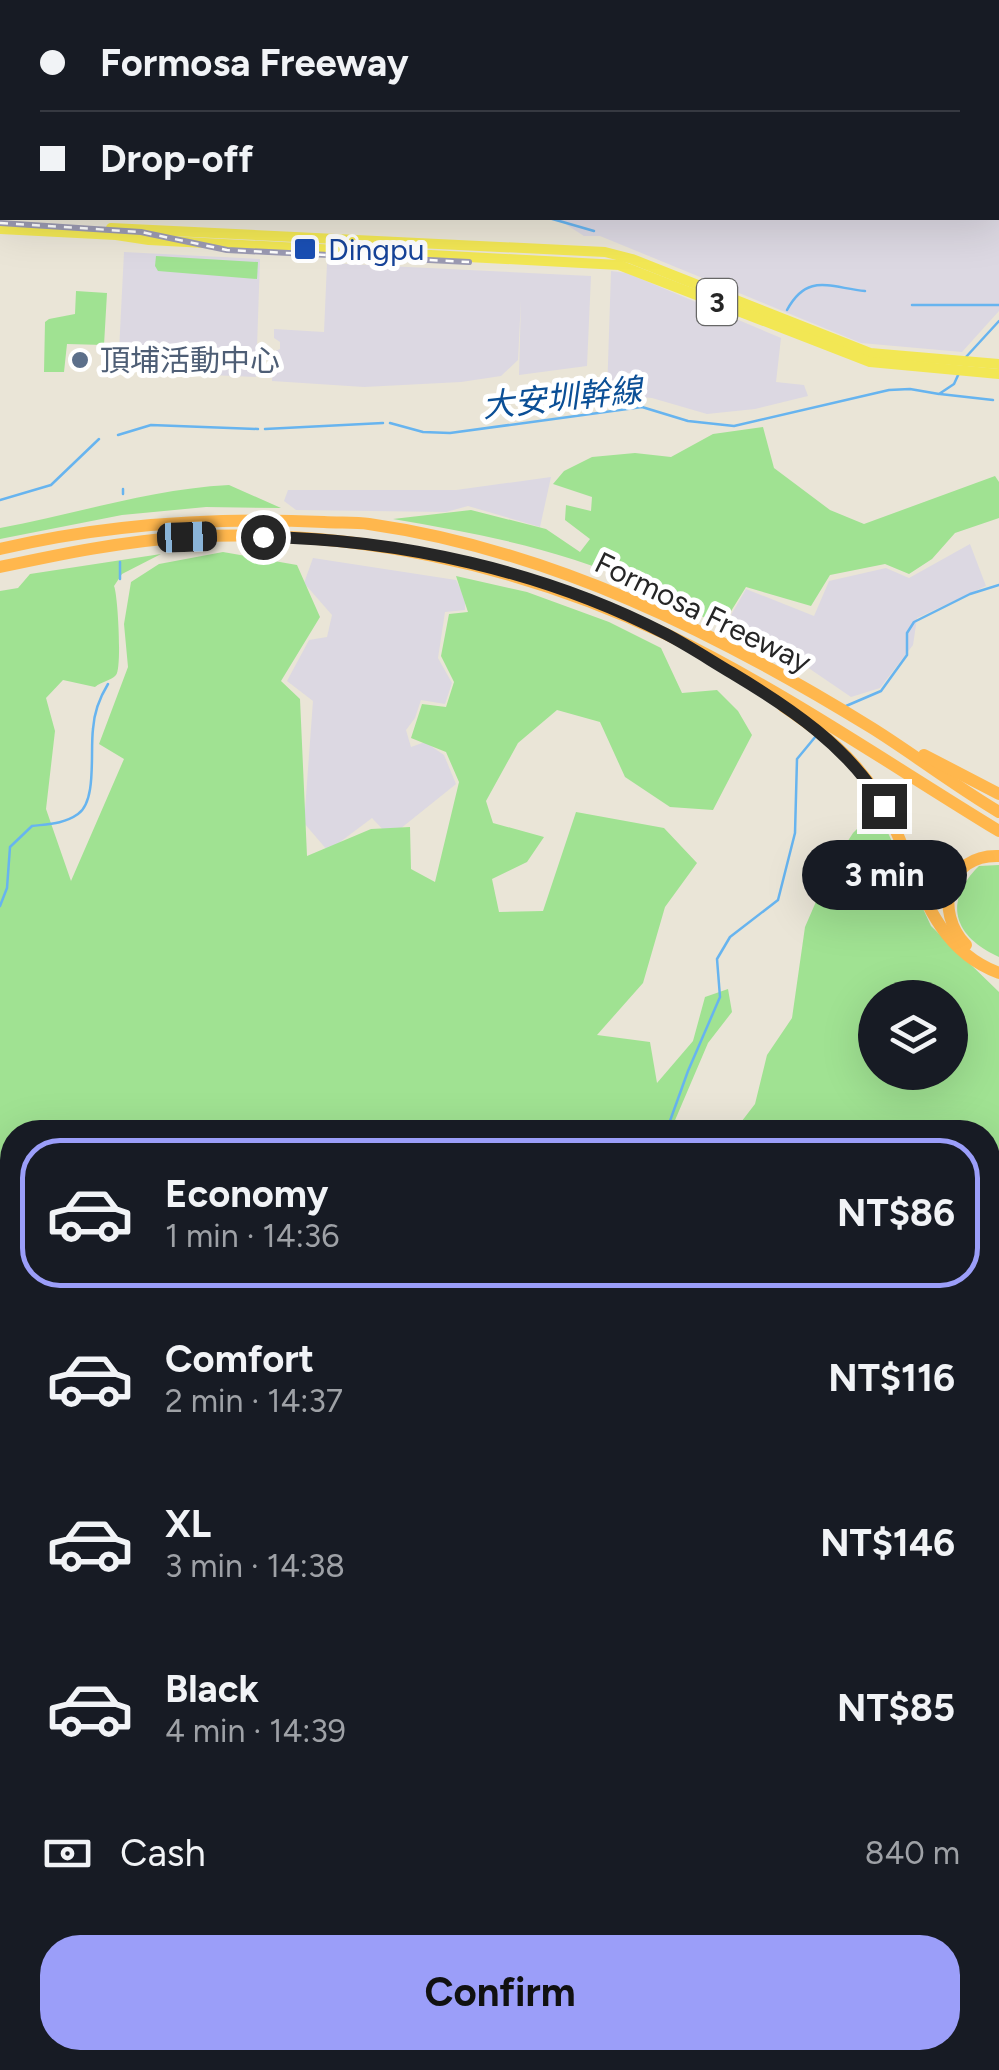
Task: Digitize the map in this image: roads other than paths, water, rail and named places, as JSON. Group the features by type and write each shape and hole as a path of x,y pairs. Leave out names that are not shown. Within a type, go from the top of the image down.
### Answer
{"highway":[{"name":"Formosa Freeway","path":"0,550 158,523 234,520 366,523 444,538 618,593 774,672 873,729 999,812"},
{"name":"Formosa Freeway","path":"0,568 122,544 187,537 293,538 434,555 561,592 666,634 823,728"},
{"path":"823,728 884,806 926,905 945,935 965,955 999,972"},
{"path":"823,728 999,830"},
{"path":"873,729 999,794"},
{"path":"999,856 979,858 966,865 950,886 946,899 952,927 962,942 999,965"}],"main road":[{"name":"3","path":"0,226 149,240 619,265 870,362 999,364"},
{"name":"3","path":"957,365 999,374"}],"waterway":[{"path":"556,220 594,231"},
{"path":"787,310 802,291 811,287 829,285 865,291"},
{"path":"912,305 999,305"},
{"name":"大安圳幹線","path":"966,357 999,321"},
{"name":"大安圳幹線","path":"390,423 423,432 450,433 642,407 688,421 734,426 889,390 939,394 954,384 959,373"},
{"path":"940,394 993,400"},
{"name":"大安圳幹線","path":"265,429 383,423"},
{"name":"大安圳幹線","path":"118,435 151,425 258,429"},
{"name":"大安圳幹線","path":"0,500 51,485 99,439"},
{"path":"123,489 123,494"},
{"path":"120,562 120,579"},
{"path":"846,706 881,691 907,655 907,633 914,622 970,594 999,585"},
{"path":"0,906 7,888 10,847 32,826 67,820 84,808 90,787 95,717 108,684"},
{"path":"670,1120 720,997 717,959 730,937 778,900 795,833 797,759 816,736"}],"railway":[{"path":"0,223 141,232 227,250 469,262"}],"place":[{"name":"Dingpu","path":"305,249"},
{"name":"頂埔活動中心","path":"80,360"}]}
